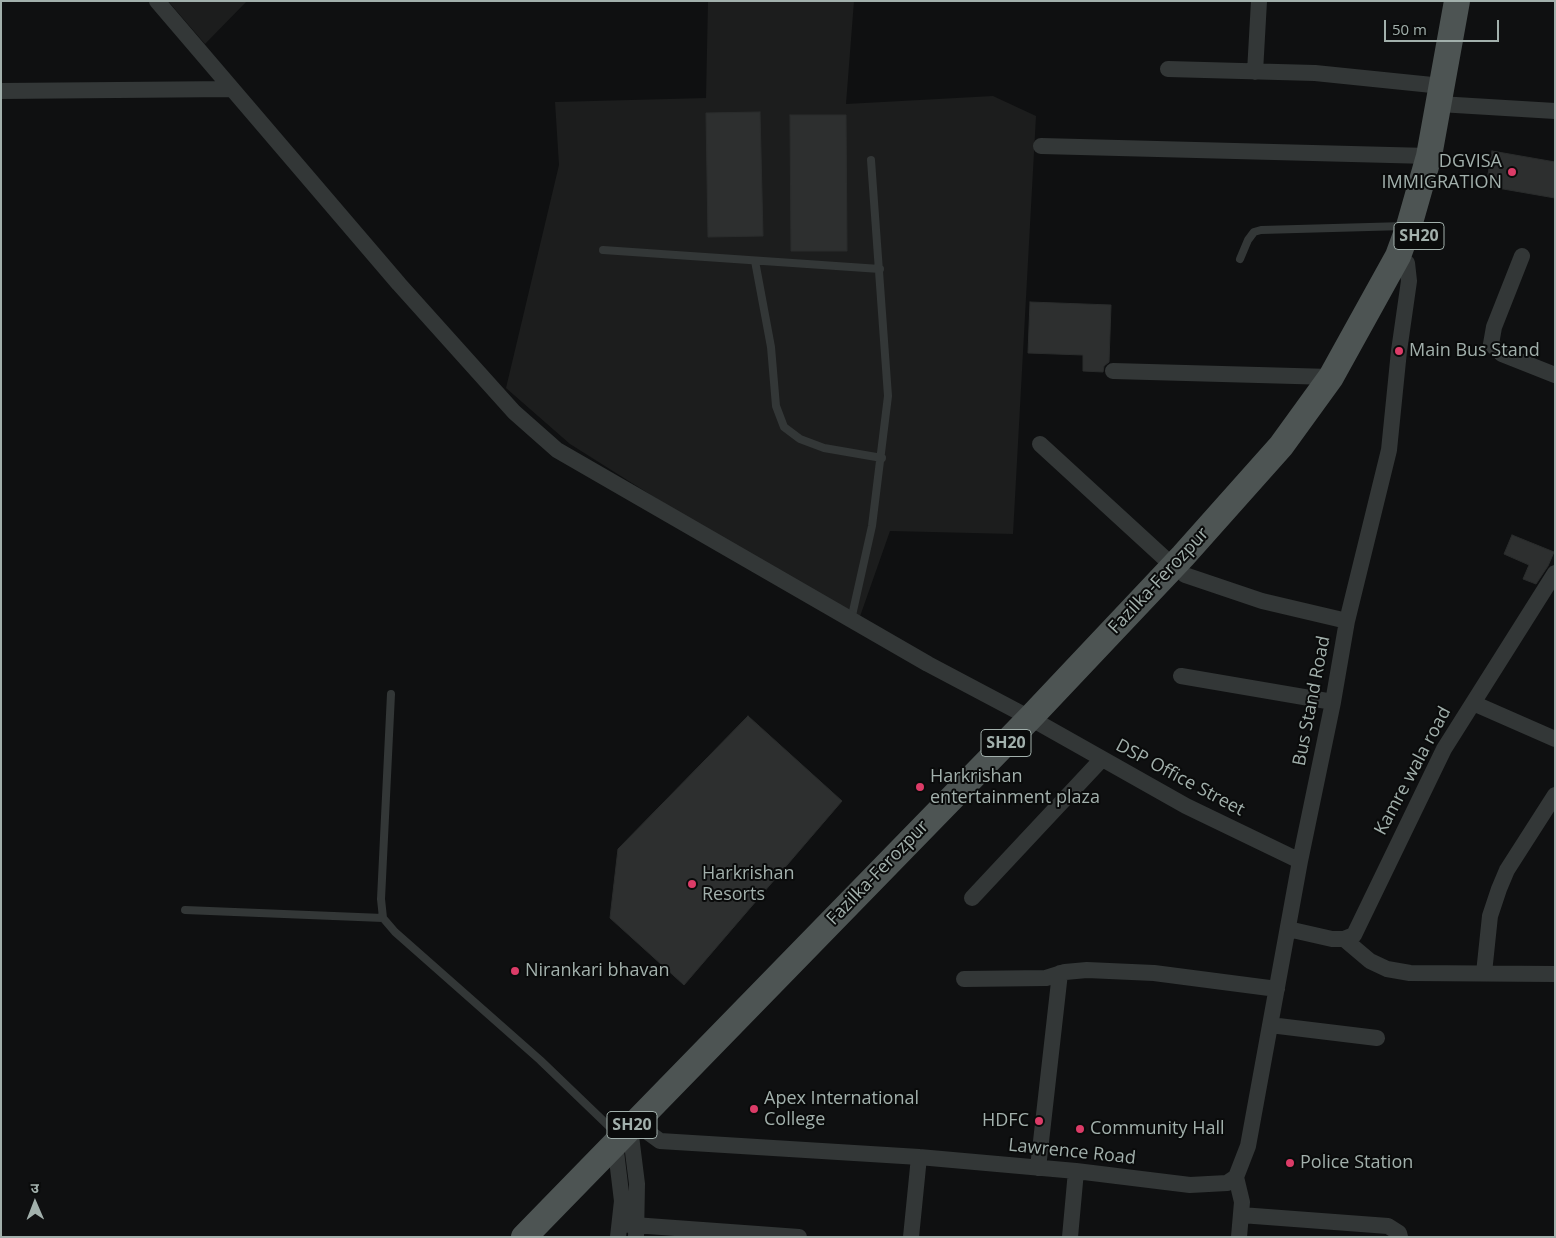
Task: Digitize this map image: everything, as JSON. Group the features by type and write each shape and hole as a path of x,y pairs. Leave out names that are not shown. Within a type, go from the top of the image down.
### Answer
{"main road":[{"name":"SH20","path":"1330,387 1382,318 1421,232 1433,194 1457,1"},
{"name":"SH20","path":"1330,387 1398,256 1409,226 1430,156 1470,1"},
{"name":"Fazilka-Ferozpur","path":"524,1237 629,1139 834,940 1179,571 1293,456 1330,387"},
{"name":"Fazilka-Ferozpur","path":"547,1237 629,1139"}],"street":[{"name":"DSP Office Street","path":"157,1 399,284 514,412 557,450 928,664 1037,722 1186,806 1300,861"},
{"path":"1255,72 1259,1"},
{"path":"1168,69 1359,76 1445,98 1555,111"},
{"path":"1,91 232,89"},
{"path":"1041,146 1430,156"},
{"path":"1522,256 1494,327 1491,337 1492,344 1502,354 1555,375"},
{"name":"Bus Stand Road","path":"1236,1177 1248,1146 1300,861 1333,702 1347,621 1390,450 1398,351 1408,281 1407,263"},
{"path":"1113,371 1330,387"},
{"path":"1040,444 1179,571 1262,601 1347,621"},
{"name":"Kamre wala road","path":"1344,939 1354,936 1422,791 1444,749 1555,573"},
{"path":"1181,676 1333,702"},
{"path":"1473,703 1555,739"},
{"path":"972,898 1102,759"},
{"path":"1484,973 1490,916 1499,889 1507,870 1555,795"},
{"path":"1288,930 1332,939 1344,939 1370,961 1387,969 1410,973 1555,974"},
{"path":"964,979 1046,978 1060,973 1087,970 1154,973 1277,989"},
{"path":"1038,1168 1060,973"},
{"path":"1270,1025 1377,1038"},
{"path":"629,1139 637,1184 636,1230"},
{"path":"629,1139 619,1230 677,1229 799,1237"},
{"name":"Lawrence Road","path":"629,1139 919,1157 1076,1171 1190,1186 1227,1183 1236,1177"},
{"path":"911,1237 919,1157"},
{"path":"1070,1237 1076,1171"},
{"path":"1236,1177 1242,1202 1238,1237"},
{"path":"1241,1215 1388,1226 1399,1233 1400,1237"}],"lane":[{"path":"850,620 872,526 882,458 888,396 871,160"},
{"path":"1240,258 1254,232 1261,230 1409,226"},
{"path":"603,250 880,269"},
{"path":"756,261 771,347 776,406 784,428 800,439 824,448 882,458"},
{"path":"391,694 381,898 383,918 395,932 629,1139"},
{"path":"185,910 383,918"}],"shaded area":[{"path":"168,1 247,1 205,44"},
{"path":"708,1 854,1 846,104 993,96 1036,116 1013,534 890,531 857,625 570,444 506,388 559,165 555,102 706,98"}],"building":[{"path":"760,112 763,236 708,237 706,113"},
{"path":"790,115 846,115 847,251 791,251"},
{"path":"1492,151 1555,162 1555,198 1486,186"},
{"path":"1030,302 1111,305 1109,362 1104,366 1103,372 1083,371 1083,355 1028,353"},
{"path":"1512,535 1554,552 1548,566 1536,584 1523,579 1529,565 1504,554"},
{"name":"Harkrishan Resorts","path":"748,716 842,801 684,985 610,918 618,849"}],"place":[{"name":"DGVISA IMMIGRATION","path":"1512,172"},
{"name":"Main Bus Stand","path":"1399,351"},
{"name":"Harkrishan entertainment plaza","path":"920,787"},
{"name":"Harkrishan Resorts","path":"692,884"},
{"name":"Nirankari bhavan","path":"515,971"},
{"name":"Apex International College","path":"754,1109"},
{"name":"HDFC","path":"1039,1121"},
{"name":"Community Hall","path":"1080,1129"},
{"name":"Police Station","path":"1290,1163"}]}
